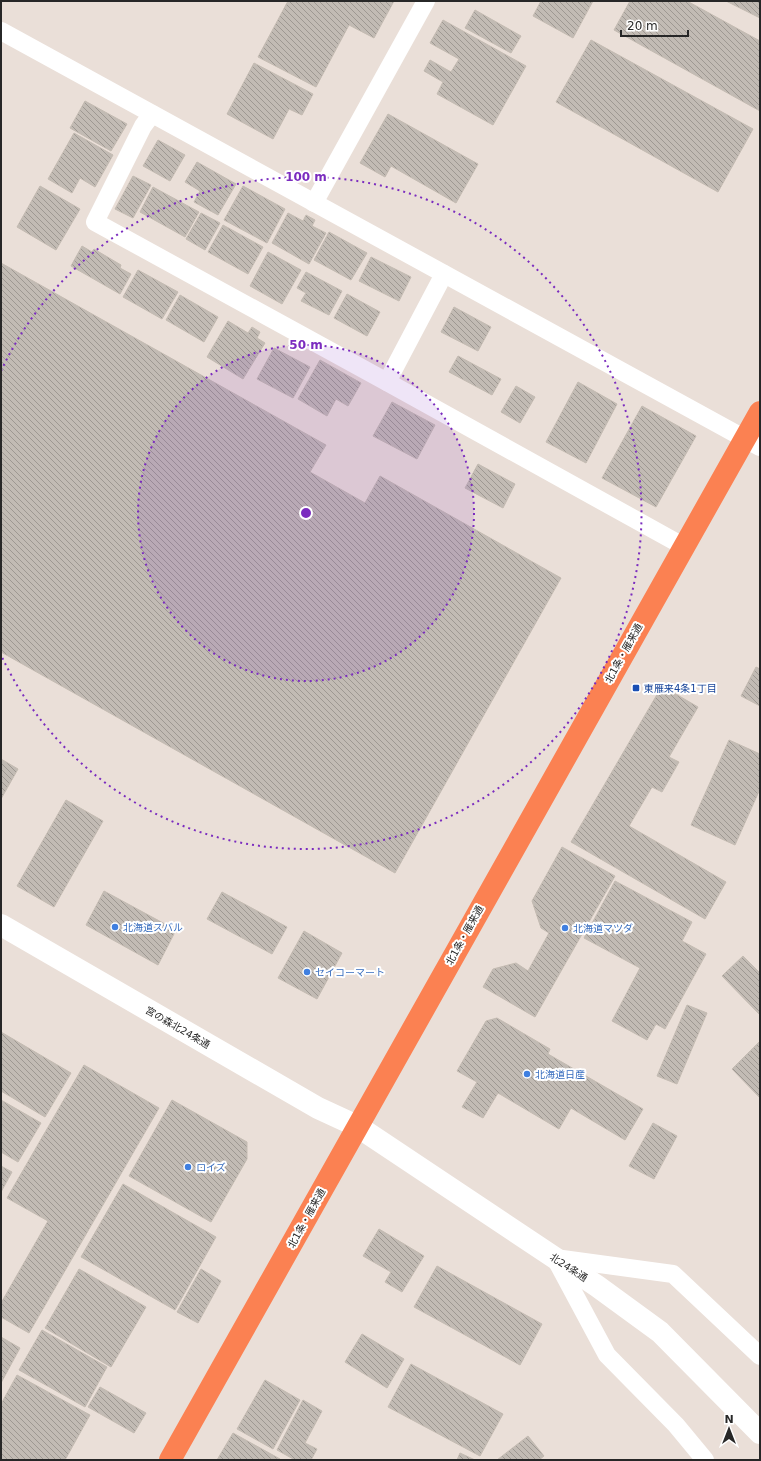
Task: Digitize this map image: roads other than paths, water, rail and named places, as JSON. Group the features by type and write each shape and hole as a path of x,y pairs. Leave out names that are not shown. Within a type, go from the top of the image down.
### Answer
{"highway":[{"name":"北1条・雁来通","path":"170,1460 684,546 752,443 760,412"}],"street":[{"path":"314,203 426,1"},
{"path":"1,31 752,443"},
{"path":"152,114 143,126 95,222 684,546"},
{"path":"387,382 444,274"},
{"name":"宮の森北24条通","path":"1,925 318,1108 357,1126"},
{"name":"北24条通","path":"357,1126 597,1286 660,1332 760,1433"},
{"path":"554,1258 673,1274 760,1356"},
{"path":"554,1258 607,1355 676,1425 705,1460"}],"place":[{"name":"東雁来4条1丁目","path":"636,688"},
{"name":"北海道スバル","path":"115,927"},
{"name":"北海道マツダ","path":"565,928"},
{"name":"セイコーマート","path":"307,972"},
{"name":"北海道日産","path":"527,1074"},
{"name":"ロイズ","path":"188,1167"}]}
